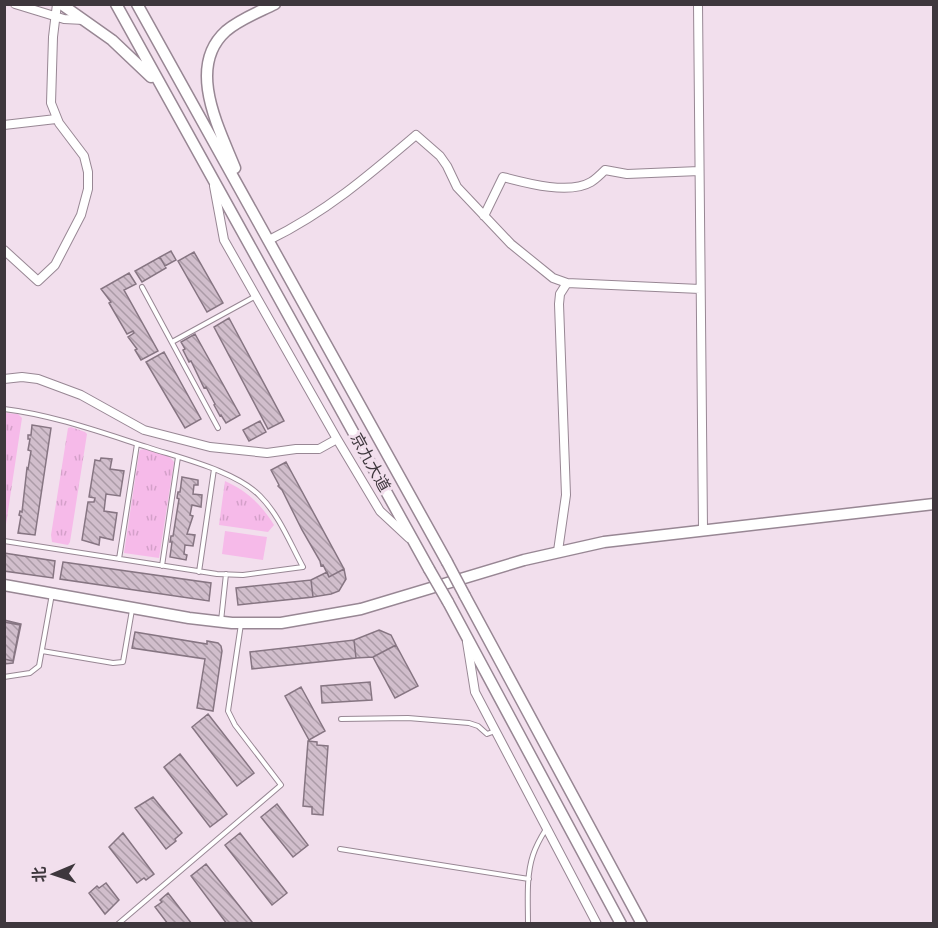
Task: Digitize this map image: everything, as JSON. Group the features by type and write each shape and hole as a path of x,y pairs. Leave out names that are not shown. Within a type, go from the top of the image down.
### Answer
{"street":[{"path":"15,4 56,16 85,20"},
{"path":"4,250 38,281 55,265 81,215 88,189 86,164 78,146 56,119 51,103 53,37 59,4 85,20 130,55 166,94"},
{"name":"京九大道","path":"116,4 448,602 621,924"},
{"name":"京九大道","path":"137,4 447,562 642,924"},
{"path":"254,213 218,126 209,93 208,63 213,48 226,31 237,22 275,4"},
{"path":"698,4 703,529"},
{"path":"4,125 56,119"},
{"path":"269,240 299,225 345,195 416,135 440,156 457,187 484,216 511,244 553,278 567,283 700,289"},
{"path":"484,216 503,177 541,186 576,187 592,182 605,170 627,174 699,171"},
{"path":"212,177 224,240 380,511 416,545"},
{"path":"558,551 566,495 559,304 560,294 567,283"},
{"path":"4,379 22,377 38,379 81,395 144,429 210,447 267,453 319,449 337,439"},
{"path":"4,585 221,622 280,623 360,609 558,551 603,542 933,504"},
{"path":"466,636 475,693 597,924"}],"lane":[{"path":"142,287 218,428"},
{"path":"172,342 256,296"},
{"path":"4,409 76,424 214,469 244,483 270,507 303,567 243,575 199,572 4,541"},
{"path":"119,560 137,444"},
{"path":"162,566 178,457"},
{"path":"199,572 214,469"},
{"path":"221,622 226,574"},
{"path":"4,677 34,670 39,666 52,594"},
{"path":"42,651 113,663 123,662 132,608"},
{"path":"118,924 281,785 235,725 228,711 241,623"},
{"path":"341,719 408,718 469,723 478,726 487,734 495,731"},
{"path":"528,924 529,879 533,854 546,829"},
{"path":"340,849 529,879"}],"green space":[{"path":"5,413 18,414 22,418 5,531"},
{"path":"71,427 87,434 68,545 52,542 51,535 68,428"},
{"path":"144,449 165,455 174,462 159,558 124,553 139,453"},
{"path":"225,481 247,494 264,511 274,525 268,532 219,525"},
{"path":"225,531 267,537 263,560 222,554"}],"building":[{"path":"171,251 176,260 165,266 160,257"},
{"path":"194,252 223,303 207,312 178,261"},
{"path":"160,257 166,268 142,282 135,271"},
{"path":"129,273 136,284 124,290 158,351 141,360 135,350 137,349 128,337 134,333 133,331 127,334 109,303 111,302 101,289"},
{"path":"229,318 284,421 268,429 214,327"},
{"path":"195,334 240,415 226,423 183,350 185,349 181,342"},
{"path":"164,352 201,419 185,428 146,362"},
{"path":"260,421 266,432 249,441 243,430"},
{"path":"32,425 51,428 35,535 18,533 21,516 19,515 20,511 22,512 31,451 28,450 30,439 28,435 31,435"},
{"path":"101,458 112,459 110,469 124,471 120,496 106,494 104,511 117,513 113,540 100,537 99,545 82,540 88,502 94,502 95,498 89,497 95,460 100,461"},
{"path":"286,462 344,569 329,577 271,470"},
{"path":"182,477 198,480 198,485 194,485 193,494 202,495 201,507 192,505 190,515 193,516 187,534 195,535 193,546 185,545 186,560 170,557 172,542 170,542 173,536"},
{"path":"4,553 55,561 53,578 4,571"},
{"path":"63,562 211,583 209,601 60,579"},
{"path":"344,569 346,579 339,591 313,597 311,580 327,572 329,577"},
{"path":"311,580 313,597 238,605 236,588"},
{"path":"4,620 21,624 13,663 4,664"},
{"path":"4,622 20,625 13,661 4,659"},
{"path":"379,630 391,635 396,645 373,657 356,658 354,640"},
{"path":"135,632 207,644 207,641 218,643 221,646 213,711 197,708 205,659 132,648"},
{"path":"354,640 356,658 252,669 250,652"},
{"path":"396,645 418,686 395,698 373,657"},
{"path":"370,682 372,700 322,703 321,686"},
{"path":"301,687 325,731 309,740 285,696"},
{"path":"208,714 254,773 237,786 192,727"},
{"path":"308,741 328,746 323,815 312,814 312,807 303,806"},
{"path":"180,754 227,814 210,827 164,767"},
{"path":"153,797 182,833 166,849 135,808"},
{"path":"277,804 308,845 293,857 261,817"},
{"path":"123,833 154,874 146,880 144,878 137,883 109,847"},
{"path":"240,833 287,893 272,905 225,845"},
{"path":"206,864 252,922 250,924 227,924 191,876"},
{"path":"106,883 119,900 105,914 89,893 97,886 99,888"},
{"path":"168,893 192,924 168,924 155,907"}]}
